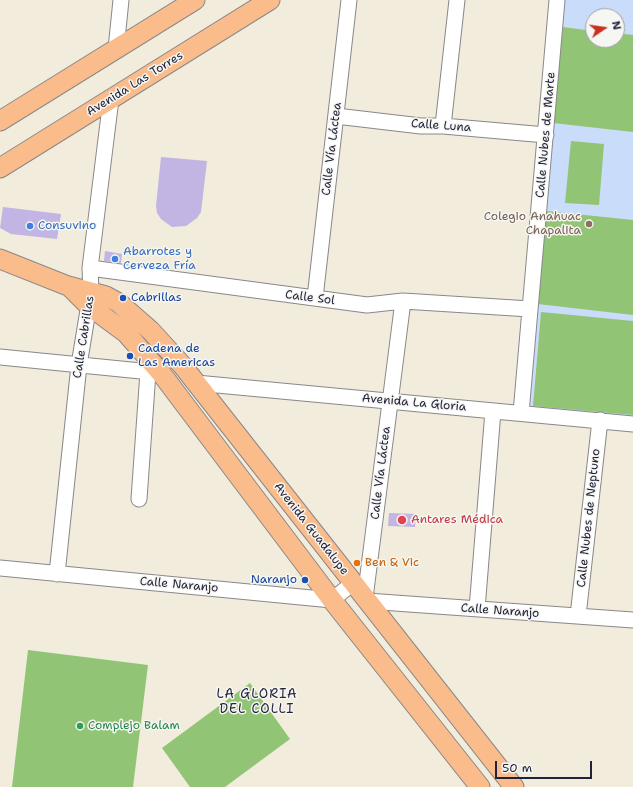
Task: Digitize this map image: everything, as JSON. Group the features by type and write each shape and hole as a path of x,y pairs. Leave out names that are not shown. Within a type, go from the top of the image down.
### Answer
{"main road":[{"path":"0,121 195,0"},
{"name":"Avenida Las Torres","path":"0,168 270,0"},
{"path":"0,259 68,286 90,298"},
{"name":"Avenida Guadalupe","path":"90,298 126,333 154,373 480,787"},
{"name":"Avenida Guadalupe","path":"90,298 119,303 151,331 196,383 514,787"}],"street":[{"path":"116,49 122,0"},
{"name":"Calle Vía Láctea","path":"315,298 349,0"},
{"path":"443,126 457,0"},
{"name":"Calle Nubes de Marte","path":"521,413 557,0"},
{"name":"Calle Cabrillas","path":"57,574 79,365 90,298 90,268 111,99"},
{"name":"Calle Luna","path":"336,116 421,126 443,126 546,135"},
{"name":"Calle Sol","path":"90,268 367,305 403,301 530,309"},
{"name":"Calle Vía Láctea","path":"366,599 403,301"},
{"path":"0,357 154,373 140,500"},
{"name":"Avenida La Gloria","path":"196,383 633,424"},
{"path":"477,609 493,410"},
{"name":"Calle Nubes de Neptuno","path":"578,616 600,420"},
{"name":"Calle Naranjo","path":"0,568 332,600"},
{"path":"332,600 353,582"},
{"name":"Calle Naranjo","path":"366,599 477,609 633,620"}],"shaded area":[{"name":"Colegio Anahuac Chapalita","path":"564,0 633,0 633,417 528,408"}],"green space":[{"path":"563,27 585,30 585,48 625,48 625,34 633,35 633,132 553,123"},
{"path":"571,141 604,144 599,205 565,203"},
{"path":"546,211 633,220 633,315 538,304"},
{"path":"541,312 633,321 633,415 533,406"},
{"name":"Complejo Balam","path":"28,650 148,665 133,787 12,787"},
{"path":"250,683 290,739 225,787 190,787 162,748"}],"building":[{"path":"161,157 207,161 201,212 197,218 186,226 172,227 161,219 157,213 156,206"},
{"path":"3,207 61,214 57,239 11,234 0,228"},
{"path":"105,251 122,254 121,263 104,261"},
{"name":"Antares Médica","path":"389,513 416,514 415,527 388,526"}],"place":[{"name":"Colegio Anahuac Chapalita","path":"589,224"},
{"name":"Consuvino","path":"30,226"},
{"name":"Abarrotes y Cerveza Fría","path":"115,259"},
{"name":"Cabrillas","path":"123,298"},
{"name":"Cadena de Las Americas","path":"130,356"},
{"name":"Antares Médica","path":"402,520"},
{"name":"Ben & Vic","path":"357,563"},
{"name":"Naranjo","path":"305,580"},
{"name":"Complejo Balam","path":"80,726"}],"district":[{"name":"LA GLORIA DEL COLLI","path":"257,702"}]}
